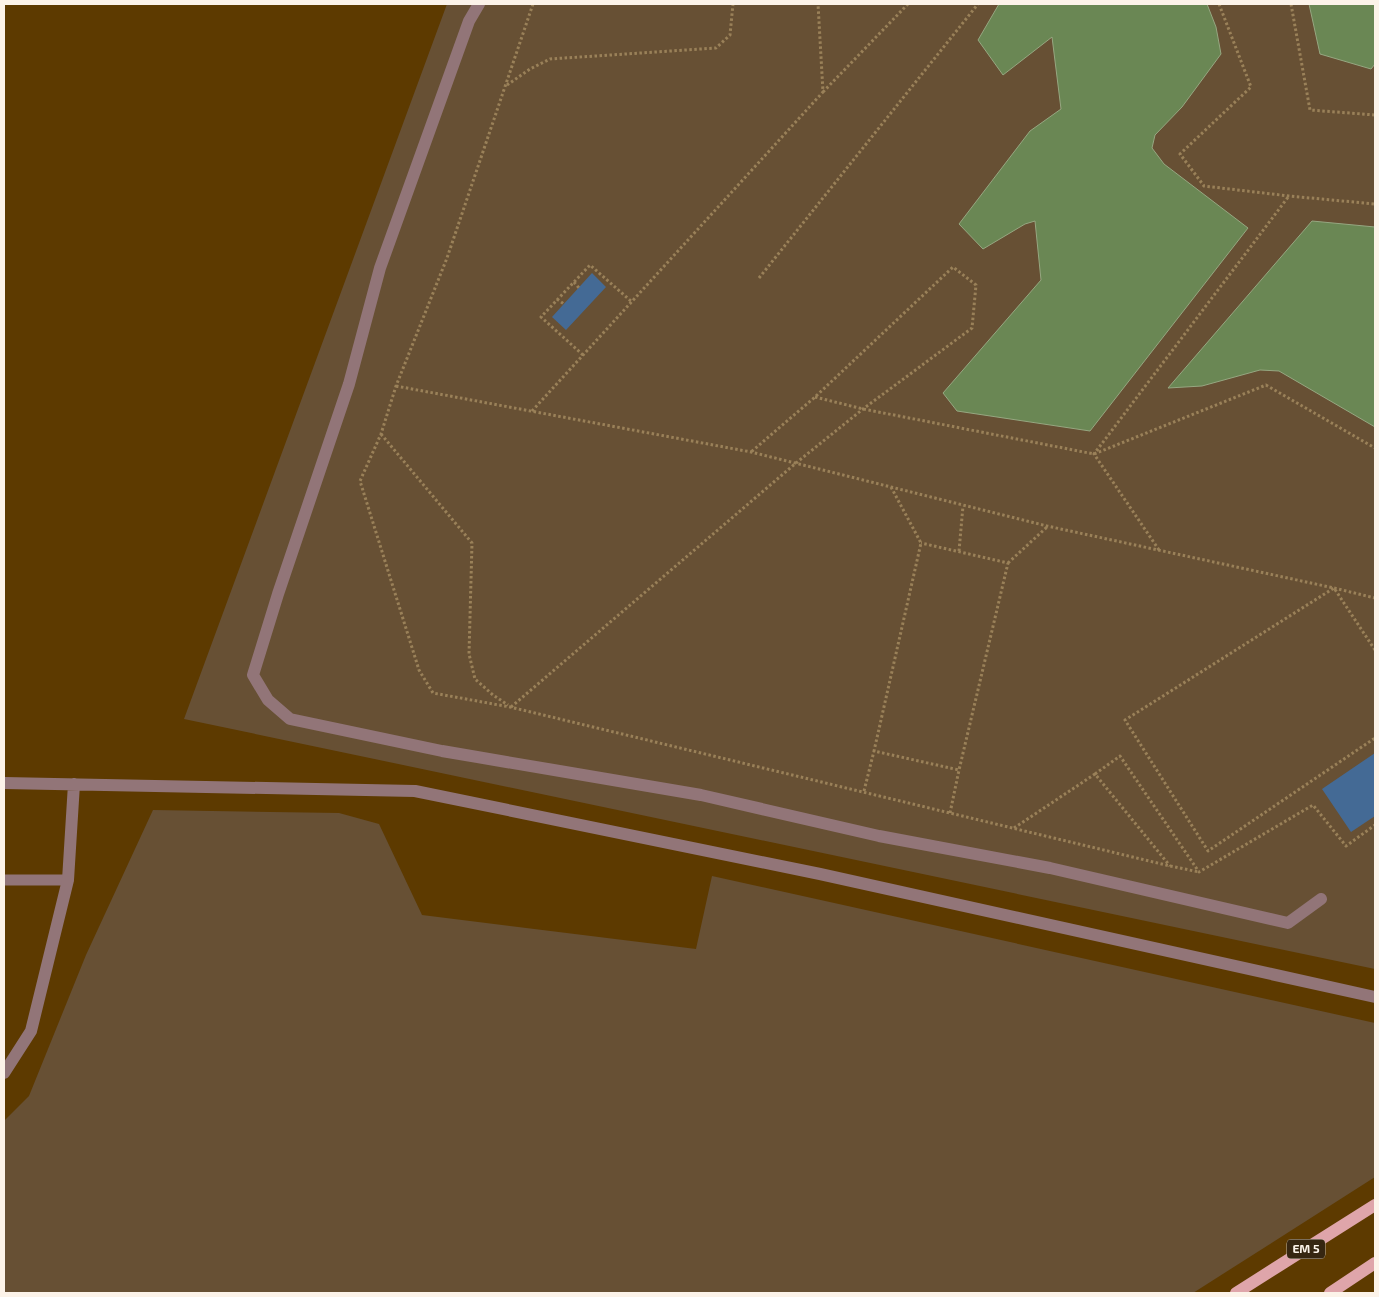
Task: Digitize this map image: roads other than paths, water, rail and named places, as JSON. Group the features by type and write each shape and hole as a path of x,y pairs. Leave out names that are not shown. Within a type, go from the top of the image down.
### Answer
{"main road":[{"name":"EM 5","path":"1236,1293 1375,1205"},
{"path":"1330,1293 1375,1263"}],"street":[{"path":"479,4 469,21 380,268 349,384 281,585 253,675 268,700 290,720 442,751 701,795 879,836 1050,868 1288,923 1321,899"},
{"path":"4,783 414,791 820,874 1375,997"},
{"path":"4,1073 31,1031 68,880 74,784"}],"lane":[{"path":"4,880 68,880"}]}
